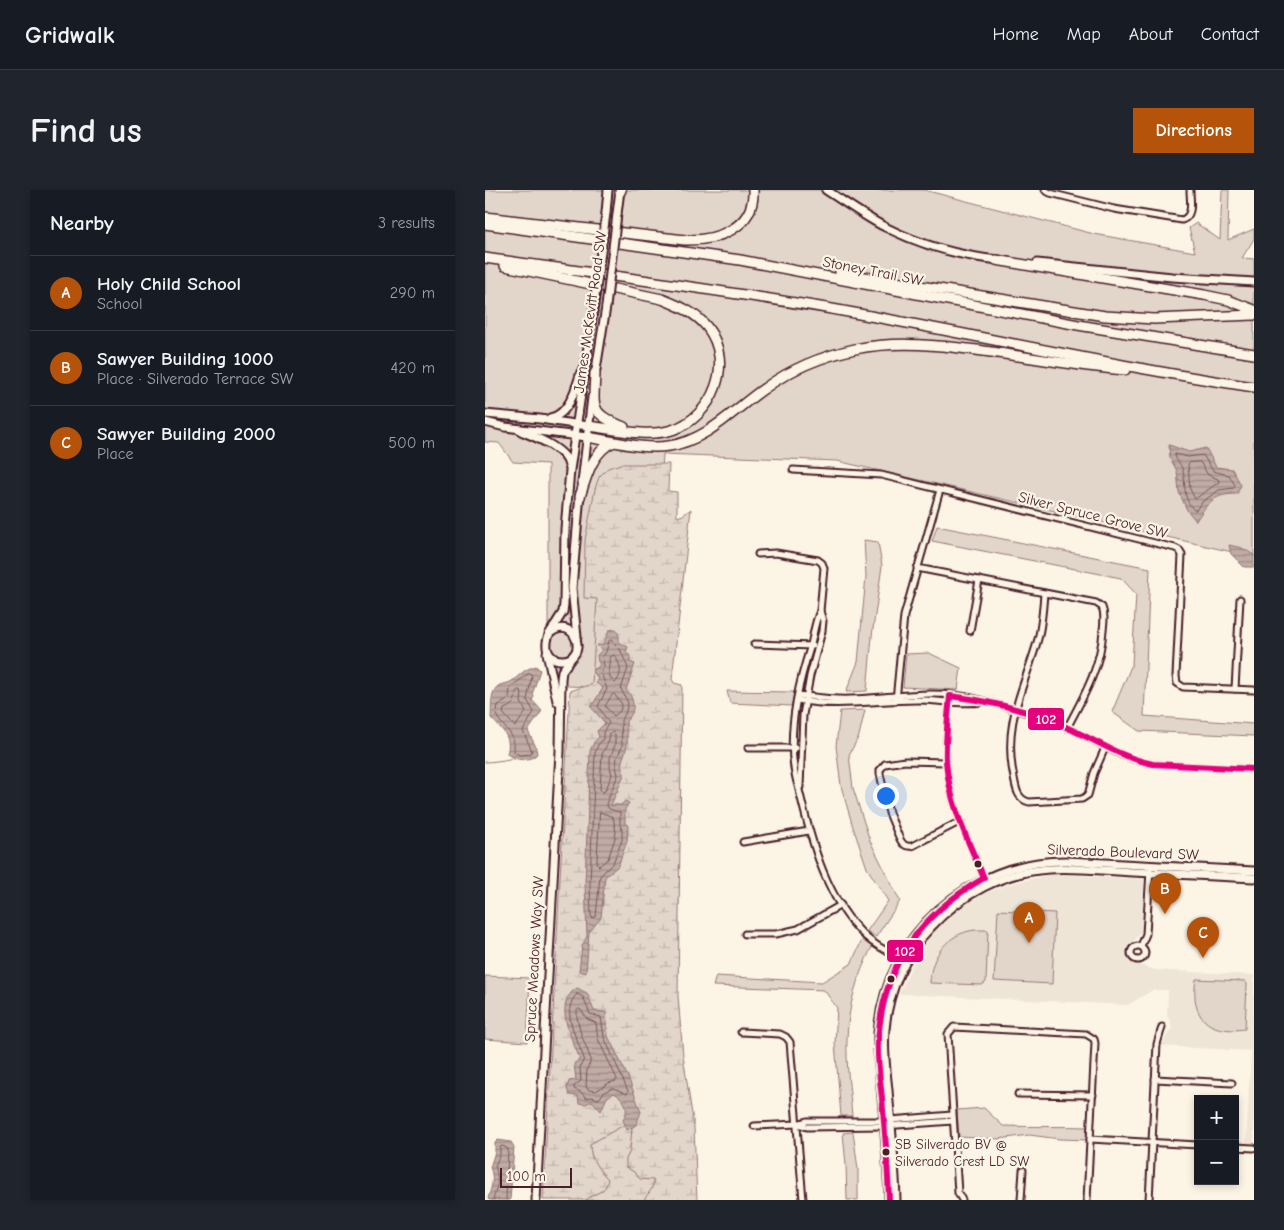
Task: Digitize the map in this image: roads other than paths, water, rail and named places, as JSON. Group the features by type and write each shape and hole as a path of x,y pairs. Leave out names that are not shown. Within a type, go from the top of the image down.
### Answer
{"highway":[{"path":"485,217 699,241 726,234 738,226 749,212 752,204 753,190"},
{"name":"Stoney Trail SW","path":"485,224 740,260 1078,325 1254,354"},
{"path":"485,260 685,286 828,309 1174,374 1254,387"},
{"path":"485,260 662,299 686,309 706,326 715,342 719,359 717,382 710,400 697,415 680,427 660,433 588,426"},
{"path":"740,260 850,274 1105,316 1154,319 1254,315"},
{"path":"996,260 1204,295 1228,300 1254,310"},
{"path":"587,437 653,446 683,443 712,429 765,388 795,370 843,352 891,344 926,344 983,350 1089,367 1174,374"},
{"path":"595,373 593,403 596,410 611,422 638,432"},
{"path":"580,497 598,454 606,445 616,442"}],"main road":[{"name":"James McKevitt Road SW","path":"576,436 609,190"},
{"path":"826,190 884,226 913,240 967,256 1172,277 1254,282"},
{"name":"James McKevitt Road SW","path":"587,437 621,191"},
{"path":"540,419 556,417 565,411 586,360"},
{"path":"485,414 588,426"},
{"path":"485,422 514,428 587,437 572,588 578,643 575,653 571,657 561,660 551,656 546,648 547,638 563,612 565,529 570,470 576,436"},
{"path":"514,428 562,453 569,461 570,470"},
{"path":"551,632 563,628 569,630 573,633 578,643"},
{"name":"Spruce Meadows Way SW","path":"546,648 560,719"},
{"name":"Spruce Meadows Way SW","path":"536,1200 562,671 575,653"},
{"name":"Silverado Boulevard SW","path":"889,1200 885,1029 903,959 946,911 986,882 1049,869 1254,871"},
{"name":"Silverado Boulevard SW","path":"1207,872 1254,878"},
{"name":"Silverado Boulevard SW","path":"887,1123 896,1200"}],"street":[{"path":"1045,190 1050,193 1114,209 1178,220 1184,219 1189,214 1191,190"},
{"path":"793,470 881,475 940,490 904,616 896,698"},
{"name":"Silver Spruce Grove SW","path":"940,490 1179,550 1182,555 1176,680 1183,686 1254,690"},
{"path":"758,554 779,553 818,560 822,563 825,571 820,611 816,620 797,697 793,748 794,768 809,832 824,873 841,905 855,926 867,938 882,949 903,959"},
{"path":"917,568 1096,602 1101,605 1104,610 1103,640 1097,667 1085,695 1067,728"},
{"path":"970,631 979,580"},
{"path":"1044,593 1041,628 1014,709 1010,739 1010,758 1018,794 1023,800 1029,802 1079,800 1085,798 1105,748"},
{"path":"1235,690 1240,599"},
{"path":"800,793 805,699 819,646 823,621 820,611"},
{"path":"754,644 819,646"},
{"path":"797,697 843,705 896,698 971,698 1014,709 1067,728 1121,756 1144,763 1254,769"},
{"path":"949,698 946,762 952,796 986,882"},
{"path":"747,748 801,748"},
{"path":"946,762 905,761 885,764 880,770 885,799 901,843 906,846 913,846 961,821"},
{"path":"743,842 809,832"},
{"path":"1141,946 1146,934 1150,869"},
{"path":"745,934 776,934 798,929 841,905"},
{"path":"962,1200 958,1193 948,1034 954,1027 1089,1035 1094,1039 1087,1200"},
{"path":"1149,1200 1157,1044 1162,1027"},
{"path":"741,1032 781,1034 789,1039 803,1200"},
{"path":"1155,1079 1232,1083"},
{"path":"1018,1094 1093,1096"},
{"path":"754,1126 797,1124 807,1121 887,1123 953,1118"},
{"path":"1090,1139 1194,1145"},
{"path":"1239,1147 1254,1148"},
{"path":"1021,1200 1023,1170"}],"water":[{"path":"1169,445 1189,452 1206,448 1216,467 1232,469 1241,485 1237,494 1229,494 1212,500 1196,521 1187,510 1179,492 1177,471 1170,458"},
{"path":"1229,545 1242,548 1254,555 1254,567 1244,567 1231,554"},
{"path":"616,629 619,642 628,647 626,652 630,656 630,662 635,664 626,690 633,701 633,710 626,721 627,746 622,764 624,775 611,805 621,805 625,801 629,803 625,809 625,824 628,825 627,841 618,866 605,877 601,918 589,932 586,973 579,971 582,946 587,936 585,884 590,751 594,742 599,737 597,731 605,723 591,707 603,688 596,683 598,678 592,670 600,664 597,655 602,650 597,645 603,645 609,630"},
{"path":"536,666 540,670 532,700 542,711 528,731 536,747 537,754 534,757 518,759 507,754 507,738 491,718 491,704 496,687 511,682 525,671"},
{"path":"577,988 587,993 594,1011 606,1012 608,1036 628,1077 641,1112 636,1125 627,1130 623,1120 626,1112 624,1101 614,1093 607,1097 601,1111 592,1101 586,1104 579,1103 578,1096 569,1095 567,1088 569,1081 576,1080 574,1064 580,1059 569,1032 565,1012 566,1003 570,995"},
{"path":"498,1140 511,1142 514,1147 510,1200 488,1199 492,1180 490,1167 495,1152 495,1143"}],"waterway":[{"path":"485,762 512,758"},
{"path":"586,1200 603,1190 608,1179 595,1163 591,1154 590,1144 624,1125"},
{"path":"632,1127 630,1151 626,1159 626,1167 640,1179 653,1180 652,1188 644,1200"}],"place":[{"name":"Sawyer Building 1000","path":"1165,914"},
{"name":"Holy Child School","path":"1029,943"},
{"name":"Sawyer Building 2000","path":"1203,958"},
{"name":"SB Silverado BV @ Silverado Crest LD SW","path":"886,1152"}]}
